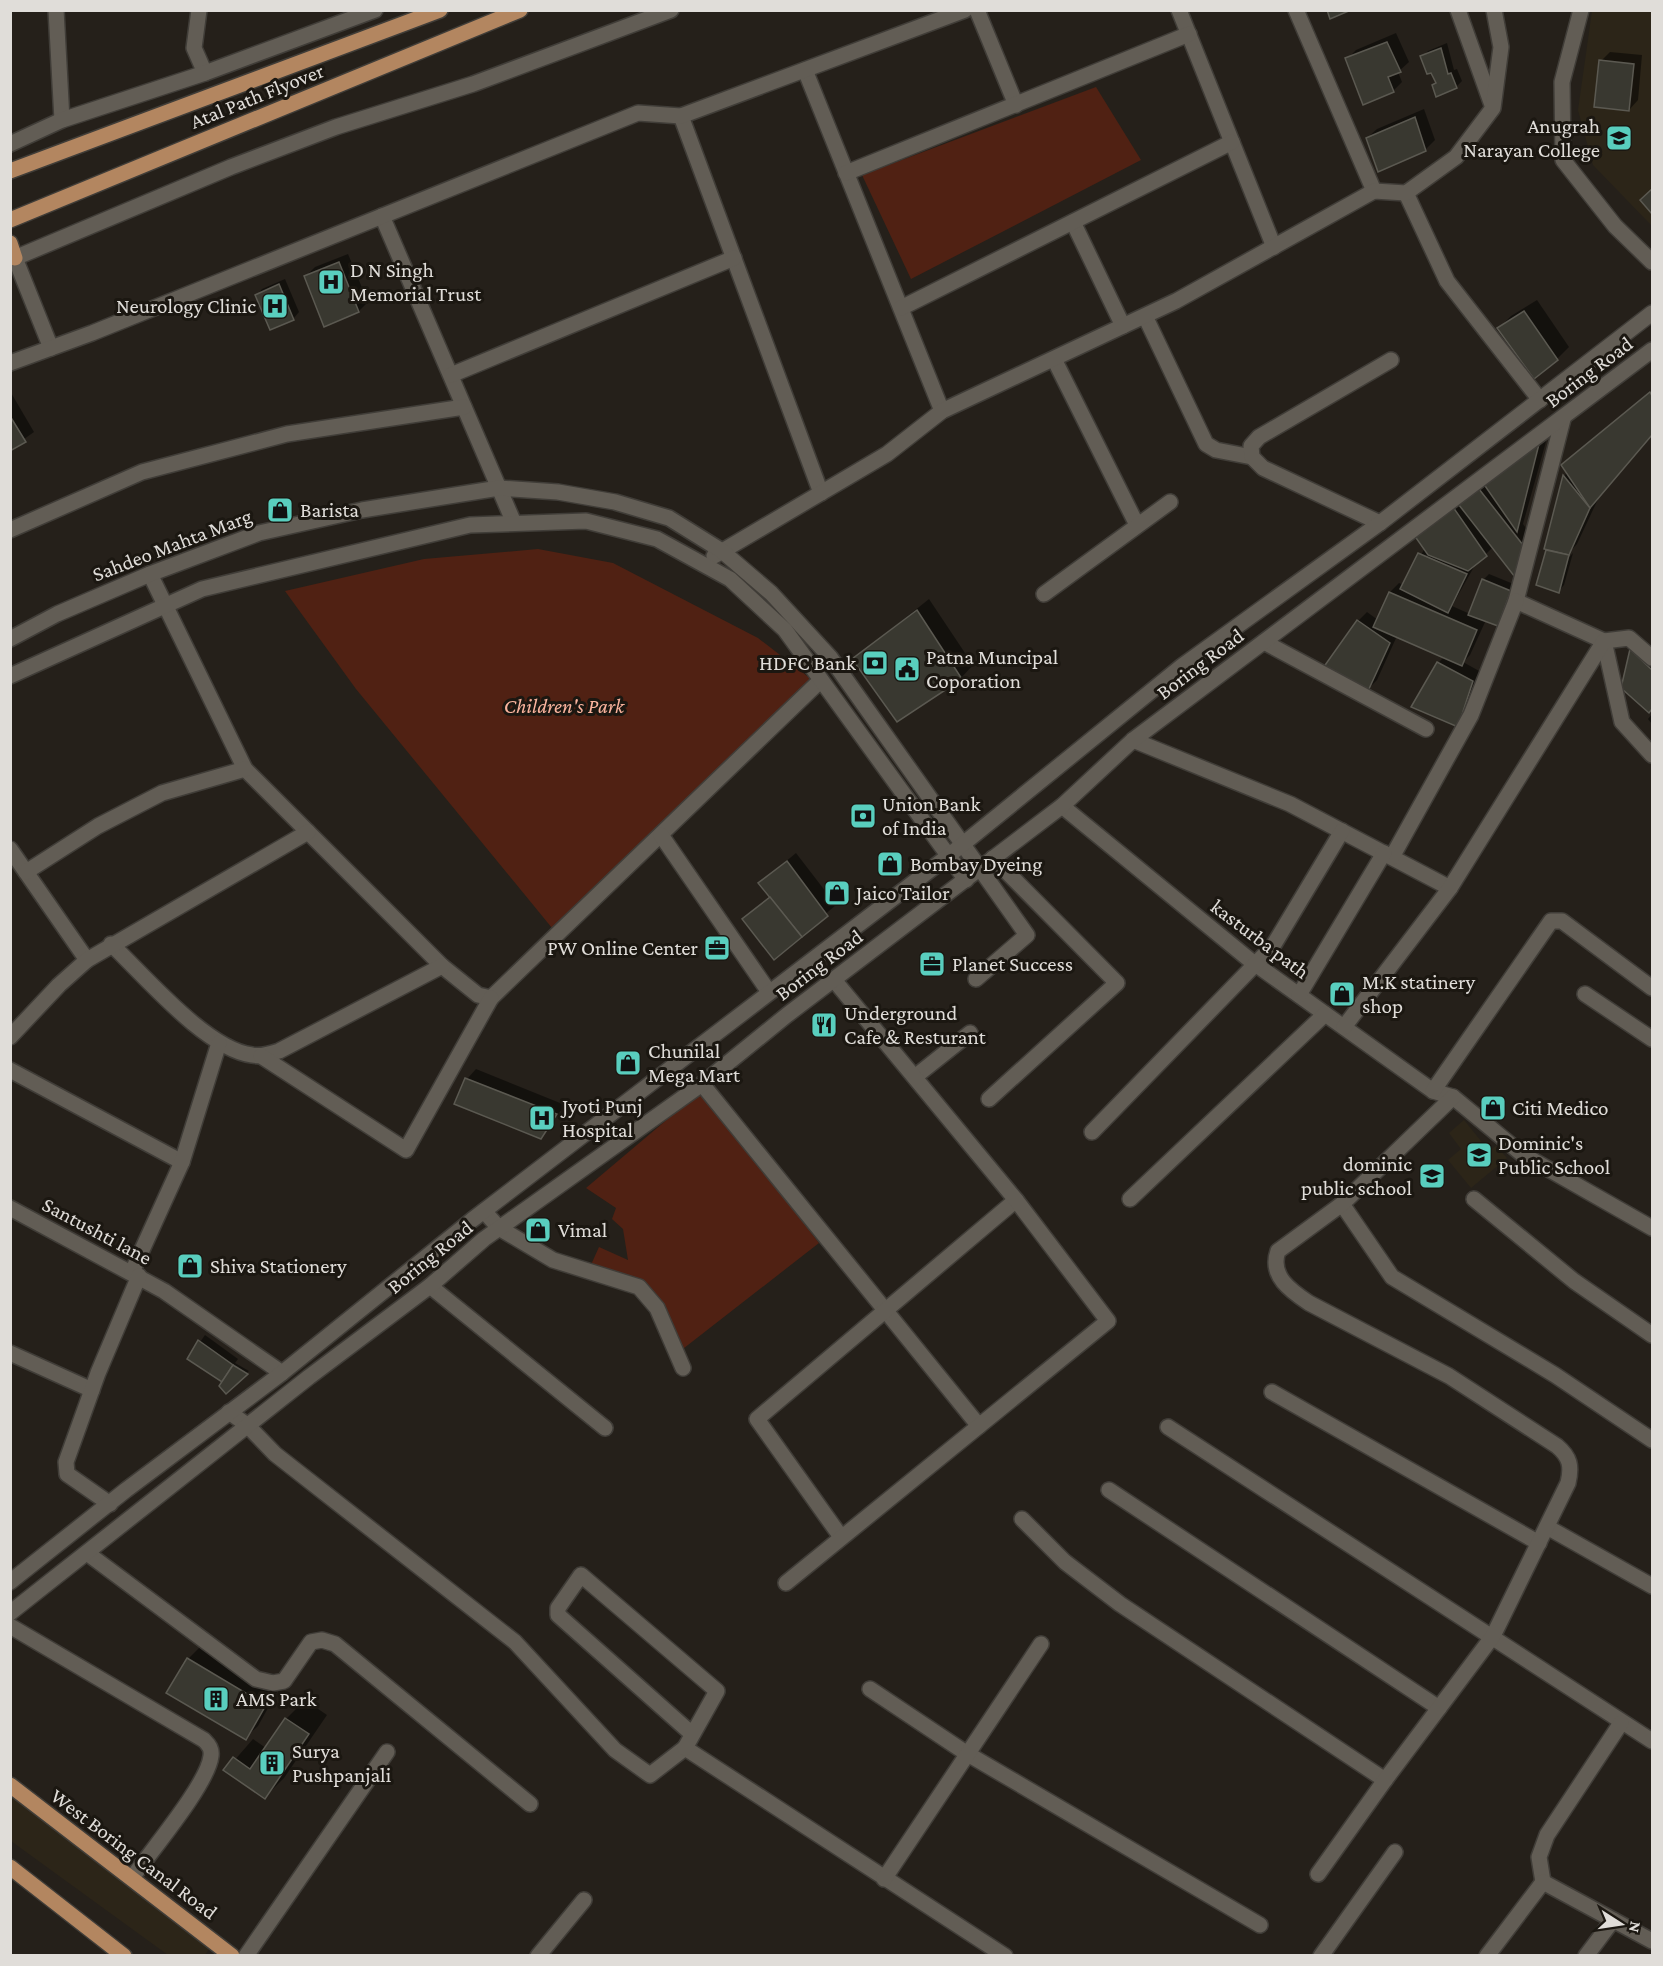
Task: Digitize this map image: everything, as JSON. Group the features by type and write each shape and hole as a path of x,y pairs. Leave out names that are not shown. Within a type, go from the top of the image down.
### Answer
{"main road":[{"name":"Atal Path Flyover","path":"10,171 440,10"},
{"name":"Atal Path Flyover","path":"10,220 520,10"},
{"path":"10,243 13,259"},
{"name":"West Boring Canal Road","path":"10,1785 132,1878 226,1954"},
{"path":"10,1867 124,1956"}],"street":[{"path":"56,10 62,120"},
{"path":"199,10 194,48 205,73"},
{"path":"10,144 62,120 205,73 375,10"},
{"path":"51,348 13,259 231,167 315,135 473,84 671,10"},
{"path":"10,363 638,113 681,116 965,10"},
{"path":"977,10 1016,105"},
{"path":"1179,10 1274,246"},
{"path":"1296,10 1374,190"},
{"path":"1458,10 1493,108"},
{"path":"701,563 887,454 942,411 1145,316 1374,190 1406,193 1456,157 1493,108 1501,47 1494,10"},
{"path":"1581,10 1562,82 1563,160 1615,226 1653,262"},
{"path":"846,173 1189,34"},
{"path":"805,70 942,411"},
{"path":"681,116 821,493"},
{"path":"901,308 1232,142"},
{"path":"1406,193 1447,281 1540,400"},
{"path":"382,216 514,523"},
{"path":"1073,222 1123,326"},
{"path":"451,375 734,258"},
{"path":"10,1582 282,1373 484,1211 947,857 1182,666 1380,523 1653,314"},
{"path":"1145,316 1206,444 1216,450 1252,457 1263,468 1380,523"},
{"name":"Boring Road","path":"10,1613 247,1425 430,1286 499,1228 702,1084 1062,806 1133,740 1653,350"},
{"path":"1054,358 1137,525"},
{"path":"1252,457 1253,441 1391,360"},
{"path":"10,530 142,472 286,434 464,407"},
{"path":"1299,995 1388,855 1471,715 1516,601 1563,418"},
{"name":"Sahdeo Mahta Marg","path":"10,639 57,614 150,574 259,533 362,510 499,488 558,492 615,502 669,518 722,551 771,593 830,657 1027,935 976,979"},
{"path":"1044,594 1170,502"},
{"path":"10,676 202,589 470,525 586,521 657,539 701,563 730,579 785,630 947,857 966,880"},
{"path":"150,574 245,769 442,966 478,995 491,998"},
{"path":"1516,601 1604,641 1629,638 1653,658"},
{"path":"1604,641 1622,722 1653,755"},
{"path":"1344,1027 1450,888 1604,641"},
{"path":"1264,642 1426,729"},
{"path":"111,944 204,1032 219,1043 241,1052 261,1056 406,1150 491,998 821,680"},
{"path":"1133,740 1290,804 1450,888"},
{"path":"26,872 98,826 162,794 245,769"},
{"name":"kasturba path","path":"1062,806 1256,964 1325,1014 1433,1090 1453,1097 1522,1154 1653,1228"},
{"path":"1092,1131 1280,938 1342,831"},
{"path":"10,1037 59,985 87,960 111,944 308,832"},
{"path":"661,835 769,992"},
{"path":"10,849 87,960"},
{"path":"989,1099 1117,983 993,858"},
{"path":"1433,1090 1551,921 1562,921 1653,988"},
{"path":"261,1056 279,1051 442,966"},
{"path":"786,1583 1108,1321 1016,1200 916,1076 834,981"},
{"path":"1585,994 1653,1039"},
{"path":"1130,1199 1325,1014"},
{"path":"916,1076 970,1033"},
{"path":"110,1504 68,1474 66,1462 135,1274 182,1162 219,1043"},
{"path":"10,1070 182,1162"},
{"path":"702,1084 884,1312 979,1426"},
{"path":"1318,1874 1493,1636 1568,1483 1570,1461 1566,1454 1449,1376 1310,1303 1291,1290 1278,1276 1276,1257 1278,1251 1342,1204 1453,1097"},
{"path":"1474,1199 1574,1281 1653,1335"},
{"path":"841,1537 757,1419 1016,1200"},
{"path":"1342,1204 1392,1277 1555,1375 1653,1440"},
{"name":"Santushti lane","path":"10,1208 135,1274 282,1373"},
{"path":"484,1211 499,1228 566,1266 622,1280 639,1287 657,1308 683,1368"},
{"path":"430,1286 605,1428"},
{"path":"10,1353 92,1390"},
{"path":"1272,1392 1539,1543"},
{"path":"229,1412 247,1425 275,1454 515,1642 615,1750 650,1775 685,1748 693,1734 717,1691 581,1575 558,1608 558,1616 693,1734"},
{"path":"1168,1427 1653,1741"},
{"path":"1109,1491 1439,1708"},
{"path":"1022,1519 1065,1562 1120,1604 1385,1780"},
{"path":"1547,1527 1653,1586"},
{"path":"87,1553 256,1679 273,1683 284,1681 311,1642 322,1640 335,1644 530,1804"},
{"path":"10,1626 204,1740 210,1746 208,1765 198,1785 132,1878"},
{"path":"884,1879 966,1753 1041,1644"},
{"path":"870,1689 966,1753 1260,1925"},
{"path":"1487,1956 1543,1882 1539,1857 1547,1835 1622,1723"},
{"path":"685,1748 1005,1956"},
{"path":"246,1956 387,1752"},
{"path":"1321,1956 1395,1852"},
{"path":"1543,1882 1653,1941"},
{"path":"543,1954 584,1900"},
{"path":"1586,1956 1613,1920"}],"shaded area":[{"name":"Anugrah Narayan College","path":"1592,11 1652,11 1652,226 1593,165 1578,110"},
{"name":"Dominic's Public School","path":"1464,1120 1489,1151 1496,1146 1507,1158 1471,1188 1448,1160 1461,1149 1449,1133"},
{"path":"10,1794 212,1945 205,1955 168,1955 11,1841"}],"green space":[{"path":"1096,87 1141,160 911,279 862,175"},
{"name":"Children's Park","path":"538,549 613,563 758,638 811,679 552,928 356,689 285,591 424,559"},
{"path":"702,1090 819,1243 679,1352 662,1306 642,1279 590,1267 599,1247 628,1260 623,1229 612,1219 616,1208 586,1188"}],"building":[{"path":"1327,10 1351,10 1330,19"},
{"path":"1387,42 1401,72 1388,77 1394,92 1363,105 1345,58"},
{"path":"1441,48 1448,74 1451,73 1457,88 1436,97 1432,85 1436,83 1431,73 1427,74 1420,56"},
{"path":"1599,60 1634,64 1629,111 1594,107"},
{"path":"1415,117 1426,151 1378,172 1366,138"},
{"path":"1652,189 1652,214 1640,200"},
{"path":"339,262 359,312 324,327 304,276"},
{"path":"279,284 294,320 270,330 255,295"},
{"path":"1524,311 1558,360 1534,379 1497,328"},
{"path":"1650,392 1652,396 1652,435 1590,508 1561,465"},
{"path":"10,416 26,442 10,451"},
{"path":"1539,444 1517,532 1483,483"},
{"path":"1563,475 1590,508 1569,555 1544,549"},
{"path":"1479,489 1523,545 1518,581 1459,505"},
{"path":"1453,507 1487,556 1468,571 1428,555 1414,535"},
{"path":"1546,550 1569,555 1559,593 1536,585"},
{"path":"1418,553 1467,574 1448,613 1400,589"},
{"path":"1482,579 1511,591 1498,626 1468,615"},
{"path":"1389,592 1477,630 1462,666 1373,627"},
{"name":"Patna Muncipal Coporation","path":"917,610 962,679 897,722 852,659"},
{"path":"1357,620 1390,643 1368,691 1323,668"},
{"path":"1630,649 1652,670 1652,709 1649,713 1621,688"},
{"path":"1437,662 1473,681 1458,727 1411,707"},
{"path":"787,861 828,916 802,937 758,883"},
{"path":"770,897 802,937 774,960 742,919"},
{"path":"465,1078 557,1114 541,1139 454,1104"},
{"path":"198,1340 233,1365 222,1382 187,1359"},
{"path":"233,1365 248,1374 226,1394 219,1386"},
{"name":"AMS Park","path":"187,1658 266,1705 246,1740 166,1693"},
{"name":"Surya Pushpanjali","path":"285,1718 309,1734 265,1799 223,1770 233,1757 250,1769"}],"place":[{"name":"Anugrah Narayan College","path":"1619,138"},
{"name":"D N Singh Memorial Trust","path":"331,282"},
{"name":"Neurology Clinic","path":"275,306"},
{"name":"Barista","path":"280,510"},
{"name":"HDFC Bank","path":"875,663"},
{"name":"Patna Muncipal Coporation","path":"907,669"},
{"name":"Union Bank of India","path":"863,816"},
{"name":"Bombay Dyeing","path":"890,864"},
{"name":"Jaico Tailor","path":"837,893"},
{"name":"PW Online Center","path":"717,948"},
{"name":"Planet Success","path":"932,964"},
{"name":"M.K statinery shop","path":"1342,994"},
{"name":"Underground Cafe & Resturant","path":"824,1025"},
{"name":"Chunilal Mega Mart","path":"628,1063"},
{"name":"Citi Medico","path":"1493,1108"},
{"name":"Jyoti Punj Hospital","path":"542,1118"},
{"name":"Dominic's Public School","path":"1479,1155"},
{"name":"dominic public school","path":"1432,1176"},
{"name":"Vimal","path":"538,1230"},
{"name":"Shiva Stationery","path":"190,1266"},
{"name":"AMS Park","path":"216,1699"},
{"name":"Surya Pushpanjali","path":"272,1763"}]}
